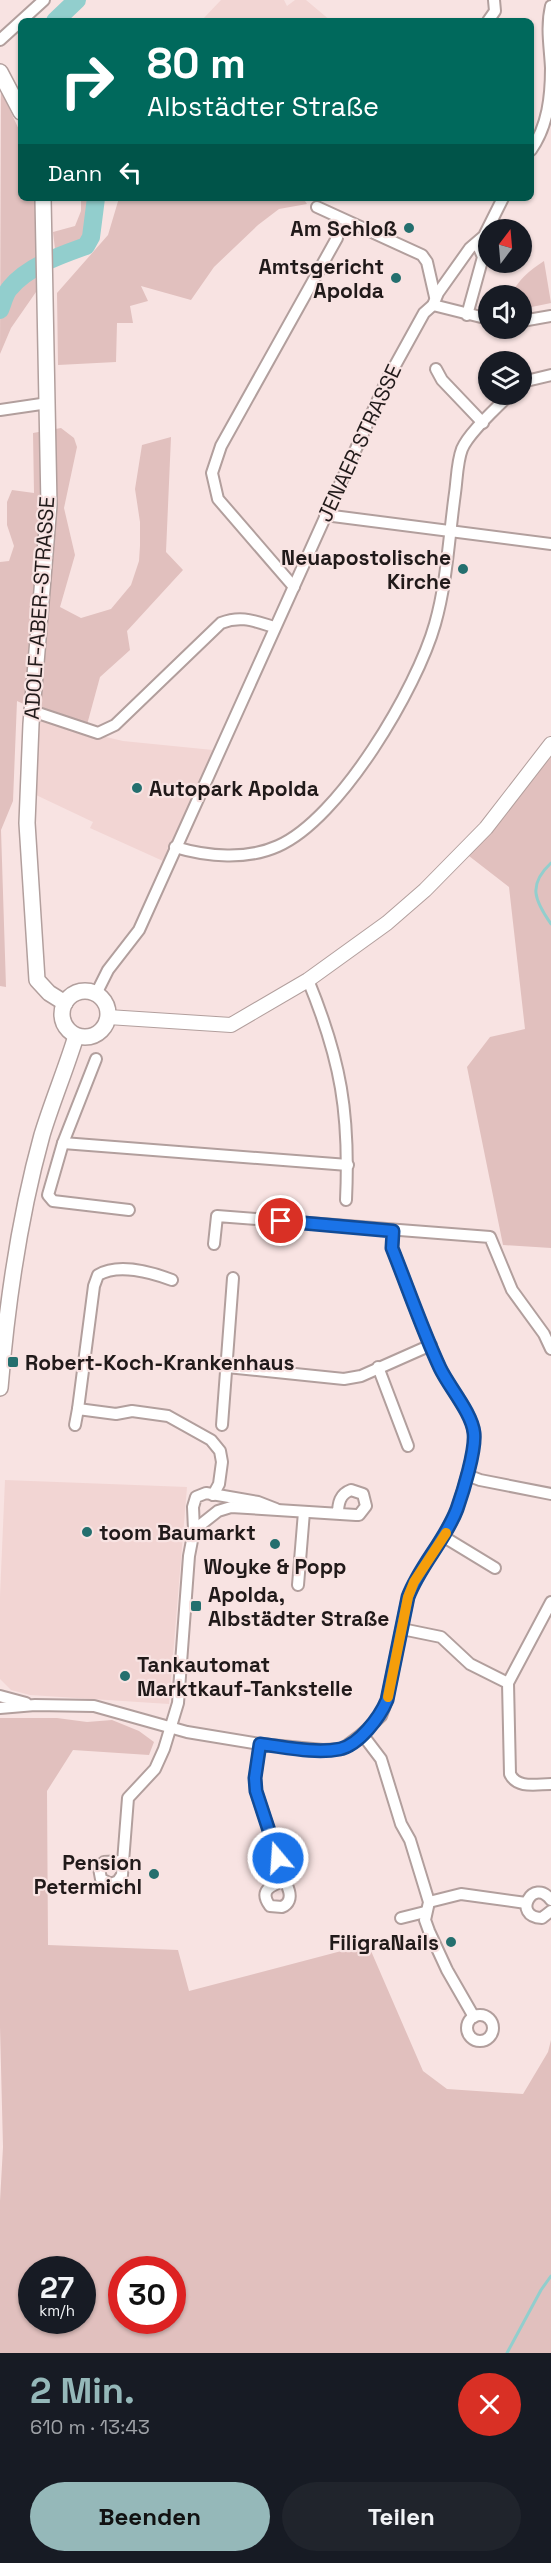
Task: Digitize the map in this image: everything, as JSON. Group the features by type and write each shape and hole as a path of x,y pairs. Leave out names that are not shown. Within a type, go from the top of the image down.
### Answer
{"main road":[{"path":"0,72 18,106"},
{"name":"ADOLF-ABER-STRASSE","path":"43,201 48,515 32,711 27,823 34,962 37,980 49,993 65,1003"},
{"path":"82,992 96,994 105,1004 108,1017 106,1024 97,1034 90,1037 76,1036 66,1028 63,1022 65,1003 75,994 82,992"},
{"path":"0,1388 11,1286 31,1179 49,1114 76,1036"}],"street":[{"path":"24,18 44,0"},
{"path":"490,18 495,11 494,0"},
{"path":"534,145 541,132 550,99 551,6"},
{"path":"0,40 18,24"},
{"name":"JENAER STRASSE","path":"96,994 108,970 139,930 387,380 420,320 470,248 484,236 502,201"},
{"path":"317,207 422,255 428,262 436,297 467,315 478,317"},
{"path":"294,587 218,498 213,473 221,446 337,238"},
{"path":"467,315 483,257 477,243"},
{"path":"532,319 551,316"},
{"path":"436,369 441,380 483,423"},
{"path":"532,380 551,375"},
{"path":"0,410 48,403"},
{"path":"176,847 225,855 251,854 276,847 291,839 312,822 362,765 400,708 424,656 436,623 462,448 500,405"},
{"path":"325,515 551,544"},
{"path":"32,711 85,730 98,732 115,725 221,623 234,618 242,618 274,627"},
{"path":"108,1017 231,1024 308,980 387,923 425,890 486,828 551,744"},
{"path":"308,980 324,1019 341,1081 348,1132 346,1200"},
{"path":"96,1059 63,1143 48,1196 53,1201 129,1210"},
{"path":"63,1143 348,1165"},
{"path":"214,1244 216,1216 490,1237 512,1290 544,1334 551,1349"},
{"path":"0,1708 35,1705 94,1706 116,1710 169,1728 260,1744 323,1750 342,1749 381,1716 387,1700 414,1582 444,1537 457,1509 475,1434 440,1368 392,1248 393,1231"},
{"path":"75,1425 94,1286 98,1275 114,1269 155,1273 172,1280"},
{"path":"222,1425 233,1278"},
{"path":"227,1367 342,1379 361,1376 431,1345"},
{"path":"378,1367 408,1446"},
{"path":"78,1409 116,1414 132,1411 168,1416 211,1440 220,1451 222,1462 219,1484 213,1496"},
{"path":"467,1475 480,1480 551,1494"},
{"path":"123,1861 128,1798 155,1769 164,1749 178,1703 190,1545 194,1530 192,1522 194,1500 202,1493 213,1496 221,1495 276,1509"},
{"path":"213,1496 218,1503 218,1511"},
{"path":"194,1530 218,1511 231,1507 338,1514"},
{"path":"298,1585 304,1512"},
{"path":"444,1537 495,1568"},
{"path":"551,1602 546,1625 508,1683 512,1779 521,1784 551,1784"},
{"path":"402,1629 441,1637 470,1664 508,1683"},
{"path":"0,1696 35,1705"},
{"path":"362,1734 381,1759 429,1902 425,1920 438,1951 474,2017"},
{"path":"260,1744 255,1778 256,1791 285,1880"},
{"path":"551,1900 547,1895 539,1892 531,1896 526,1903 528,1911 534,1917 546,1917 551,1911"},
{"path":"429,1902 460,1894 526,1903"},
{"path":"401,1918 425,1912"}],"shaded area":[{"path":"221,0 284,0 287,6 295,0 306,0 327,18 204,18"},
{"path":"1,91 18,128 18,201 35,201 36,292 11,328 0,354"},
{"path":"81,201 101,201 96,234 88,247 57,266 53,232 75,226 81,211"},
{"path":"118,201 305,201 307,204 279,209 258,225 214,267 191,300 141,286 148,301 130,306 133,323 117,323 116,362 58,365 57,293 108,235"},
{"path":"544,261 551,303 532,307 532,285 517,285 528,273 532,273 534,268"},
{"path":"61,428 74,438 77,447 64,508 75,555 60,607 81,618 111,609 131,585 139,561 140,522 135,489 142,445 171,437 166,552 183,570 127,631 130,650 100,677 85,732 17,701 13,801 1,830 6,987 0,986 0,562 9,561 14,546 7,525 7,502 12,490 34,493 33,433"},
{"path":"37,716 85,732 123,741 213,750 163,861 90,828 93,822 36,795"},
{"path":"551,753 551,1248 503,1245 467,1067 490,1037 525,1029 509,887 469,856"},
{"path":"5,1480 187,1487 169,1704 30,1695 11,1690 0,1679 0,1596"},
{"path":"0,1718 57,1718 87,1722 112,1720 139,1731 154,1742 149,1755 73,1750 47,1791 48,1945 178,1950 189,1991 368,1944 423,2071 447,2089 523,2094 548,2052 551,2040 551,2353 0,2353 0,2201 3,2147 0,2027"}],"waterway":[{"path":"58,18 77,0"},
{"path":"0,310 8,290 26,273 45,262 86,246 91,237 96,201"},
{"path":"551,863 543,871 536,886 541,908 551,924"},
{"path":"507,2353 551,2276"}],"slow traffic":[{"path":"388,1697 408,1597 414,1582 446,1533"}],"place":[{"name":"Am Schloß","path":"409,228"},
{"name":"Amtsgericht Apolda","path":"396,278"},
{"name":"Neuapostolische Kirche","path":"463,569"},
{"name":"Autopark Apolda","path":"137,788"},
{"name":"Robert-Koch-Krankenhaus","path":"13,1362"},
{"name":"toom Baumarkt","path":"87,1532"},
{"name":"Woyke & Popp","path":"275,1544"},
{"name":"Apolda, Albstädter Straße","path":"196,1606"},
{"name":"Tankautomat Marktkauf-Tankstelle","path":"125,1676"},
{"name":"Pension Petermichl","path":"154,1874"},
{"name":"FiligraNails","path":"451,1942"}],"route":[{"path":"278,1858 256,1791 255,1778 260,1744 323,1750 342,1749 381,1716 387,1700 408,1597 414,1582 448,1531 467,1475 475,1434 440,1368 392,1248 393,1231 281,1221"}]}
